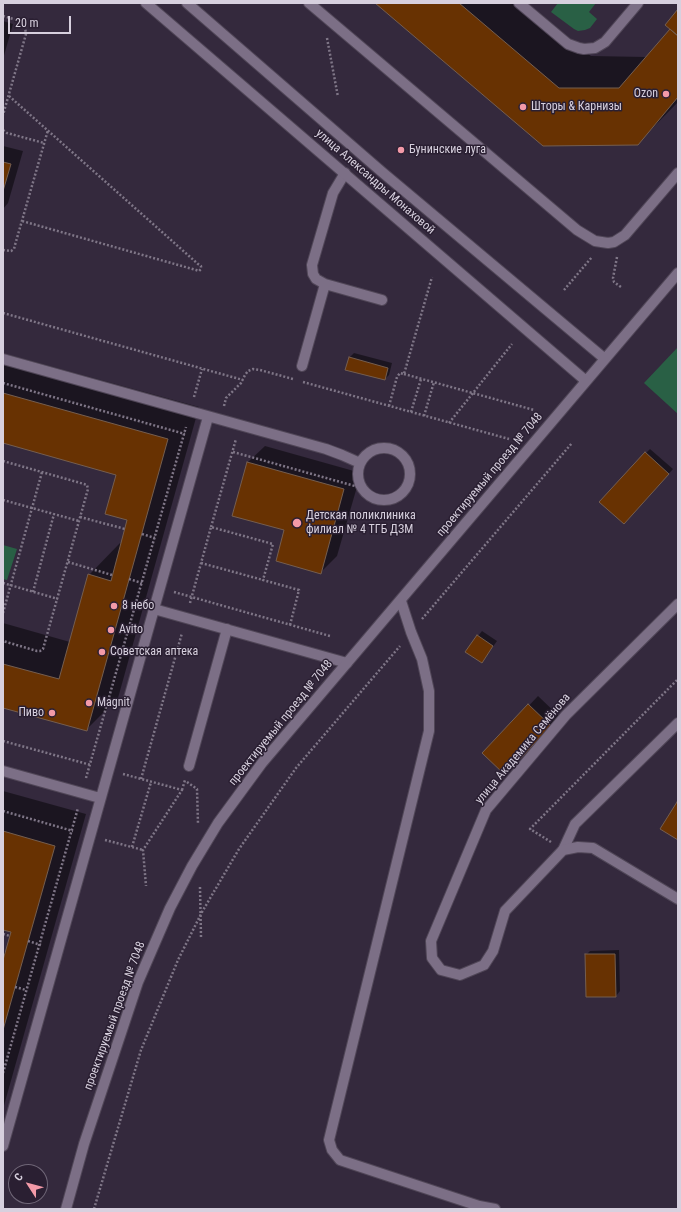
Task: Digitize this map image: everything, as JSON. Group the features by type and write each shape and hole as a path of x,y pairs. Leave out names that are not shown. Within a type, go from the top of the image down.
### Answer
{"main road":[{"name":"улица Александры Монаховой","path":"146,3 586,381"},
{"name":"улица Александры Монаховой","path":"187,3 382,172 605,359"},
{"path":"309,3 577,230 595,241 603,243 614,242 625,235 678,173"},
{"path":"519,3 568,44 584,49 595,48 605,42 638,3"},
{"path":"345,174 333,193 312,265 312,274 316,279 325,284 382,300"},
{"name":"проектируемый проезд № 7048","path":"66,1209 84,1144 138,982 174,901 192,866 218,824 262,763 678,273"},
{"path":"302,366 325,284"},
{"path":"3,359 335,452 360,463"},
{"path":"3,1146 208,417"},
{"path":"378,449 389,449 399,453 407,462 410,473 408,484 401,494 392,499 380,500 370,496 362,488 358,480 358,471 360,463 367,454 378,449"},
{"path":"401,601 422,659 430,692 429,731 329,1140 332,1150 340,1160 480,1206 496,1209"},
{"name":"улица Академика Семёнова","path":"563,850 505,911 493,951 484,965 460,975 440,970 432,958 431,941 486,810 566,715 678,604"},
{"path":"154,609 347,663"},
{"path":"189,766 227,629"},
{"path":"563,850 575,824 678,723"},
{"path":"3,771 100,798"},
{"path":"563,850 578,847 593,848 678,899"}],"path":[{"path":"322,14 338,97"},
{"path":"3,16 22,23 26,34 3,116"},
{"path":"9,96 201,266 201,269 196,270 22,221"},
{"path":"3,130 7,133 44,143"},
{"path":"3,250 11,251 14,248 48,130"},
{"path":"620,239 613,278 614,282 621,288"},
{"path":"564,290 603,243"},
{"path":"404,374 432,277"},
{"path":"3,313 243,380"},
{"path":"449,423 512,344"},
{"path":"3,1073 202,368"},
{"path":"220,420 226,398 241,383 248,371 253,369 509,439"},
{"path":"389,406 397,376 400,373 534,410"},
{"path":"411,412 421,378"},
{"path":"424,416 434,382"},
{"path":"3,383 202,439"},
{"path":"211,527 240,426"},
{"path":"94,1209 142,1050 175,967 202,912 239,849 296,768 572,443"},
{"path":"233,452 362,488"},
{"path":"3,461 86,485 88,489 43,649 37,651 3,641"},
{"path":"3,613 42,472"},
{"path":"3,500 79,521"},
{"path":"33,592 54,514"},
{"path":"80,517 125,529"},
{"path":"68,562 112,575"},
{"path":"201,563 263,580"},
{"path":"3,583 58,598"},
{"path":"160,588 330,636"},
{"path":"563,850 530,829 678,679"},
{"path":"132,847 151,782"},
{"path":"3,811 143,850 146,886"},
{"path":"3,934 10,936"}],"green space":[{"path":"558,3 596,3 589,12 597,19 590,28 578,31 551,12"},
{"path":"678,347 678,414 644,383"},
{"path":"3,545 17,549 7,580 3,579"}],"building":[{"path":"375,3 459,3 559,88 619,88 670,29 678,36 678,97 638,145 543,146"},
{"path":"678,9 678,36 665,25"},
{"path":"3,162 11,164 3,191"},
{"path":"349,357 388,368 385,380 345,370"},
{"path":"3,393 168,439 87,731 3,708 3,664 59,679 88,574 111,581 127,520 105,514 116,475 3,443"},
{"path":"645,452 669,474 624,524 599,502"},
{"name":"Детская поликлиника филиал № 4 ТГБ ДЗМ","path":"247,462 344,489 321,574 276,561 284,530 232,516"},
{"path":"477,635 493,646 482,663 465,652"},
{"path":"528,704 551,726 505,775 482,753"},
{"path":"677,802 678,803 678,840 660,829"},
{"path":"3,831 55,846 3,1030 3,960 11,932 3,930"},
{"path":"585,954 615,954 616,997 586,997"}],"place":[{"name":"Ozon","path":"666,94"},
{"name":"Шторы & Карнизы","path":"523,107"},
{"name":"Бунинские луга","path":"401,150"},
{"name":"Детская поликлиника филиал № 4 ТГБ ДЗМ","path":"297,523"},
{"name":"8 небо","path":"114,606"},
{"name":"Avito","path":"111,630"},
{"name":"Советская аптека","path":"102,652"},
{"name":"Magnit","path":"89,703"},
{"name":"Пиво","path":"52,713"}]}
